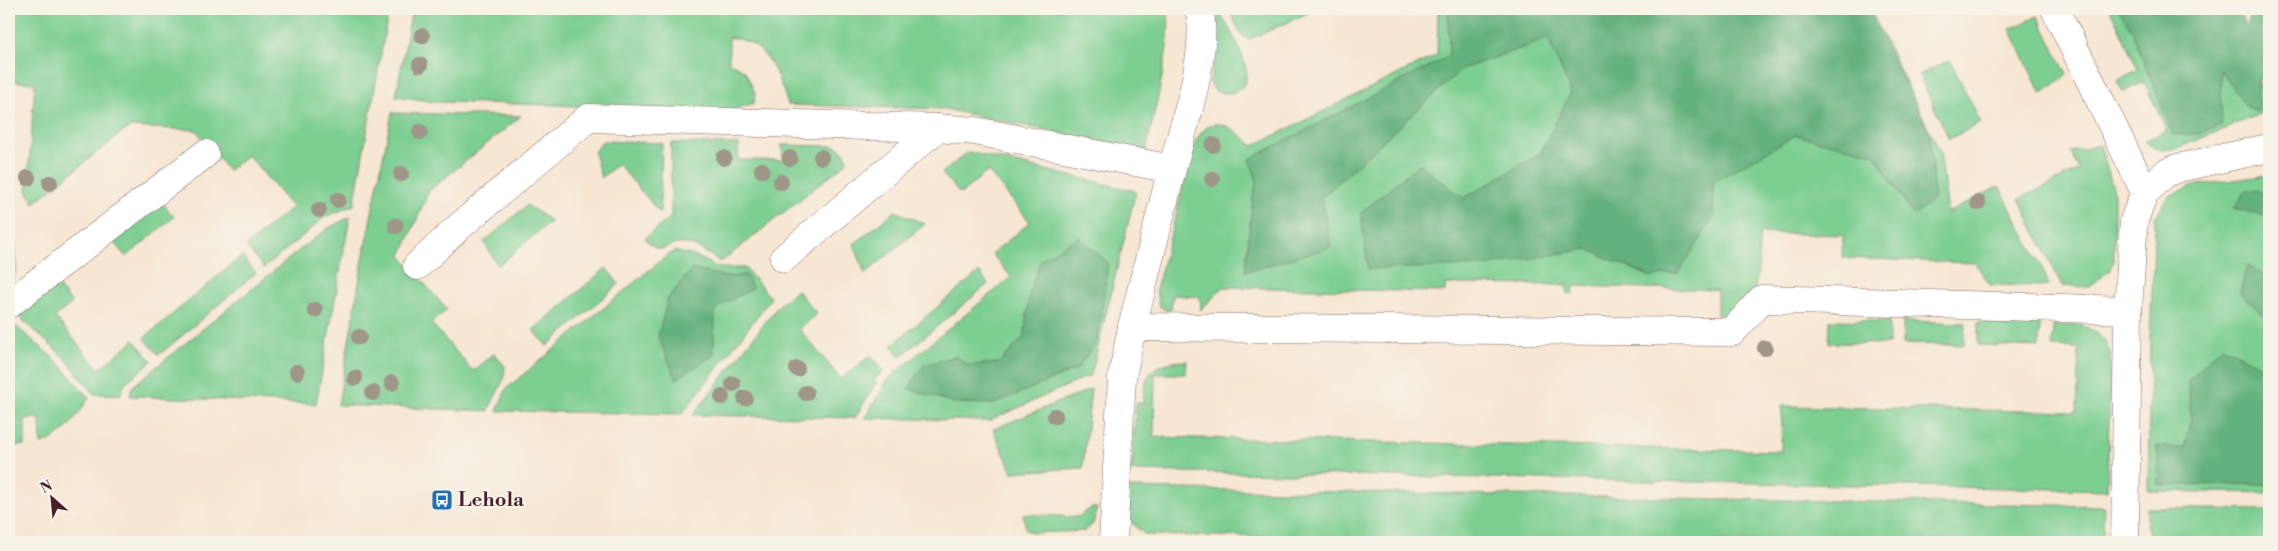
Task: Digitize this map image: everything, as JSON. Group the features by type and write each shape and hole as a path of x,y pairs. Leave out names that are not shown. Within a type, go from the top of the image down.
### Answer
{"street":[{"path":"1113,542 1122,378 1132,327 1199,59 1202,21 1199,9"},
{"path":"2055,9 2145,192"},
{"path":"417,266 460,226 588,118 936,128 975,131 1172,169"},
{"path":"784,258 936,128"},
{"path":"2125,542 2128,310 2134,220 2145,192 2166,173 2178,168 2269,148"},
{"path":"9,304 205,154"},
{"path":"1132,327 1732,332 1762,299 2128,310"}],"green space":[{"path":"9,9 389,9 354,205 325,217 264,268 246,246 292,207 248,155 228,171 196,130 131,127 34,203 27,191 35,83 9,81"},
{"path":"412,9 1167,9 1169,21 1165,57 1146,151 944,109 788,105 779,80 765,55 750,43 729,37 729,62 745,71 755,93 754,103 722,113 556,105 437,102 396,96"},
{"path":"1214,9 1220,13 1236,41 1247,75 1244,84 1238,90 1230,93 1215,91 1210,82 1214,61"},
{"path":"1229,9 1317,9 1248,40 1240,33"},
{"path":"1438,9 1870,9 1940,152 1948,213 1999,186 2045,274 2049,286 1990,285 1975,263 1842,258 1843,235 1760,233 1758,270 1754,288 1750,296 1737,309 1722,315 1717,315 1717,290 1574,286 1573,294 1567,294 1567,285 1445,284 1445,292 1223,287 1201,310 1200,297 1173,295 1171,310 1165,310 1159,306 1156,290 1194,145 1200,134 1207,127 1214,124 1222,124 1237,132 1253,146 1437,55"},
{"path":"1448,9 1867,9 1930,134 1934,199 1913,215 1874,154 1796,135 1713,182 1713,219 1678,273 1651,277 1587,249 1484,266 1368,269 1361,213 1419,164 1464,198 1540,154 1571,92 1548,39 1462,69 1321,198 1331,247 1245,272 1253,195 1257,181 1250,159 1449,56"},
{"path":"2110,9 2214,9 2268,98 2268,106 2263,113 2180,147 2165,150 2149,145 2145,141 2167,130 2144,82 2123,92 2117,81 2138,69"},
{"path":"2118,9 2237,9 2247,26 2252,9 2269,9 2269,76 2258,81 2258,112 2247,107 2220,70 2222,124 2200,134 2173,135 2131,29"},
{"path":"2038,16 2067,75 2041,94 2010,29"},
{"path":"1950,60 1981,123 1949,139 1919,75"},
{"path":"392,113 521,116 429,191 401,256 447,310 431,323 473,371 494,354 505,366 504,379 488,411 338,405 366,242"},
{"path":"603,141 662,143 660,213 618,164 601,178 594,152"},
{"path":"671,143 739,144 738,160 783,160 782,145 837,146 844,152 847,158 846,163 721,262 690,245 676,244 661,249 651,245 645,238 671,217"},
{"path":"2100,145 2114,191 2114,257 2110,270 2089,287 2062,286 2019,199 2079,170 2070,152"},
{"path":"968,152 1136,191 1091,375 989,421 865,418 888,379 1011,277 992,254 1030,222 988,171 960,194 942,173"},
{"path":"2269,175 2269,493 2148,491 2150,338 2155,218 2167,197 2191,186"},
{"path":"2247,190 2269,191 2269,217 2234,208"},
{"path":"161,201 174,217 126,257 113,242"},
{"path":"527,205 551,221 498,266 484,242"},
{"path":"895,211 925,224 865,274 854,244"},
{"path":"9,213 17,261 14,279 9,286"},
{"path":"350,217 316,404 130,396 132,387 303,247 330,227"},
{"path":"1079,237 1108,263 1098,339 1077,369 994,404 955,403 908,389 924,365 956,356 968,365 999,363 1024,337 1030,291 1041,259"},
{"path":"675,251 697,257 718,268 745,268 771,298 682,414 497,411 506,389 665,257"},
{"path":"242,256 256,273 159,355 144,338"},
{"path":"2247,265 2269,278 2269,320 2240,293"},
{"path":"606,268 619,284 547,346 533,330"},
{"path":"692,269 727,277 746,275 753,288 715,309 714,355 676,379 658,336 668,298"},
{"path":"979,272 988,284 900,357 892,345"},
{"path":"57,285 72,303 55,317 99,369 134,340 152,361 125,383 120,395 94,394 65,358 18,316"},
{"path":"797,290 817,314 799,329 841,379 871,355 884,371 874,380 876,383 855,418 693,415 778,306"},
{"path":"1830,320 1889,321 1889,344 1829,343"},
{"path":"1903,321 1965,323 1964,345 1903,344"},
{"path":"11,322 57,361 89,398 63,432 41,444 40,418 25,419 25,445 9,446 9,324"},
{"path":"1978,322 2040,324 2039,347 1978,345"},
{"path":"2081,325 2101,337 2110,352 2111,358 2107,490 1131,471 1136,403 1143,403 1149,375 1153,370 1166,363 1187,361 1186,374 1155,374 1154,437 1781,451 1782,406 2077,412 2079,348 2052,347 2053,326"},
{"path":"2222,346 2269,370 2269,484 2159,485 2157,446 2184,448 2191,418 2188,380"},
{"path":"1091,389 1083,468 1012,472 993,429"},
{"path":"1130,488 2104,506 2103,537 2098,542 1583,542 1146,535 1129,519"},
{"path":"1091,508 1097,508 1093,524 1085,531 1032,533 1026,530 1023,514 1078,517"},
{"path":"2147,508 2269,510 2269,542 2152,542 2147,528"}],"place":[{"name":"Lehola","path":"442,500"}]}
